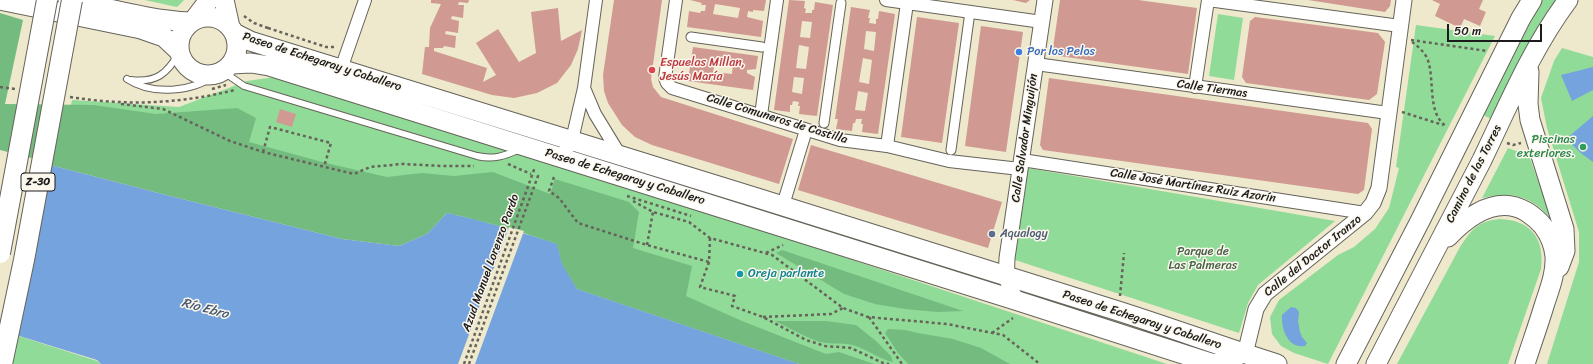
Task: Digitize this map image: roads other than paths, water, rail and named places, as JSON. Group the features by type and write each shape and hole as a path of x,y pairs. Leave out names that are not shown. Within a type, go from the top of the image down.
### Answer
{"highway":[{"name":"Z-30","path":"0,253 47,0"},
{"name":"Z-30","path":"2,364 24,260 72,0"}],"main road":[{"path":"0,0 141,29 164,37 179,52 182,59 191,70 203,75 223,70 234,59 237,46 224,0"},
{"path":"68,0 167,21 191,22 208,17 217,18 224,22 232,30"},
{"path":"179,52 180,35 184,28 191,22 209,0"},
{"path":"1346,364 1420,222 1521,18 1532,0"},
{"name":"Camino de las Torres","path":"1380,356 1437,248 1530,64 1550,27 1568,0"},
{"name":"Paseo de Echegaray y Caballero","path":"232,30 250,41 783,205 1117,311 1277,364"},
{"name":"Paseo de Echegaray y Caballero","path":"223,70 251,63 269,66 526,146 1016,309 1209,363"},
{"path":"1530,64 1528,104 1530,120 1564,229 1565,251 1560,264 1554,273"},
{"path":"1437,248 1471,216 1497,206 1511,205 1517,207 1539,221 1546,231 1555,255 1554,273 1525,364"}],"street":[{"path":"342,69 365,0"},
{"path":"556,156 566,151 572,140 584,88 596,0"},
{"name":"Calle Comuneros de Castilla","path":"676,0 665,78 667,83 672,88 840,140 887,146 949,161 1021,165"},
{"path":"760,115 777,0"},
{"path":"886,0 913,2 1042,22"},
{"name":"Calle Salvador Minguijón","path":"1006,277 1007,258 1045,0"},
{"path":"1195,87 1208,0 1400,26"},
{"name":"Calle del Doctor Iranzo","path":"1245,354 1256,309 1265,294 1365,213 1373,203 1378,191 1394,112 1400,26 1404,0"},
{"path":"1521,18 1527,0"},
{"path":"887,146 913,2"},
{"path":"824,123 841,3"},
{"path":"951,150 970,12"},
{"path":"691,37 762,47"},
{"name":"Calle Tiermas","path":"1036,64 1195,87 1394,112"},
{"path":"584,88 595,114 620,155"},
{"path":"783,205 806,130"},
{"name":"Calle José Martínez Ruiz Azorín","path":"1021,165 1365,213"},
{"path":"1006,277 1016,309"},
{"path":"1209,363 1233,360 1245,354"}],"lane":[{"path":"179,52 173,63 159,77 143,82 127,80 144,88 169,89 201,83 223,70 244,86 477,156 490,158 500,157 526,146"}],"water":[{"path":"1593,67 1593,90 1572,101 1561,75"},
{"name":"Piscinas exteriores.","path":"1593,116 1593,162 1566,139"},
{"name":"Río Ebro","path":"0,152 342,239 399,246 427,234 447,213 489,223 557,244 562,264 577,289 799,364 101,364 97,360 0,330"},
{"path":"1291,307 1296,308 1299,312 1298,321 1302,337 1307,343 1305,346 1294,344 1284,332 1282,315"}],"place":[{"name":"Por los Pelos","path":"1019,52"},
{"name":"Espuelas Millan, Jesús María","path":"652,70"},
{"name":"Piscinas exteriores.","path":"1583,147"},
{"name":"Aqualogy","path":"992,234"},
{"name":"Oreja parlante","path":"740,274"}],"park label":[{"name":"Parque de Las Palmeras","path":"1203,259"}]}
